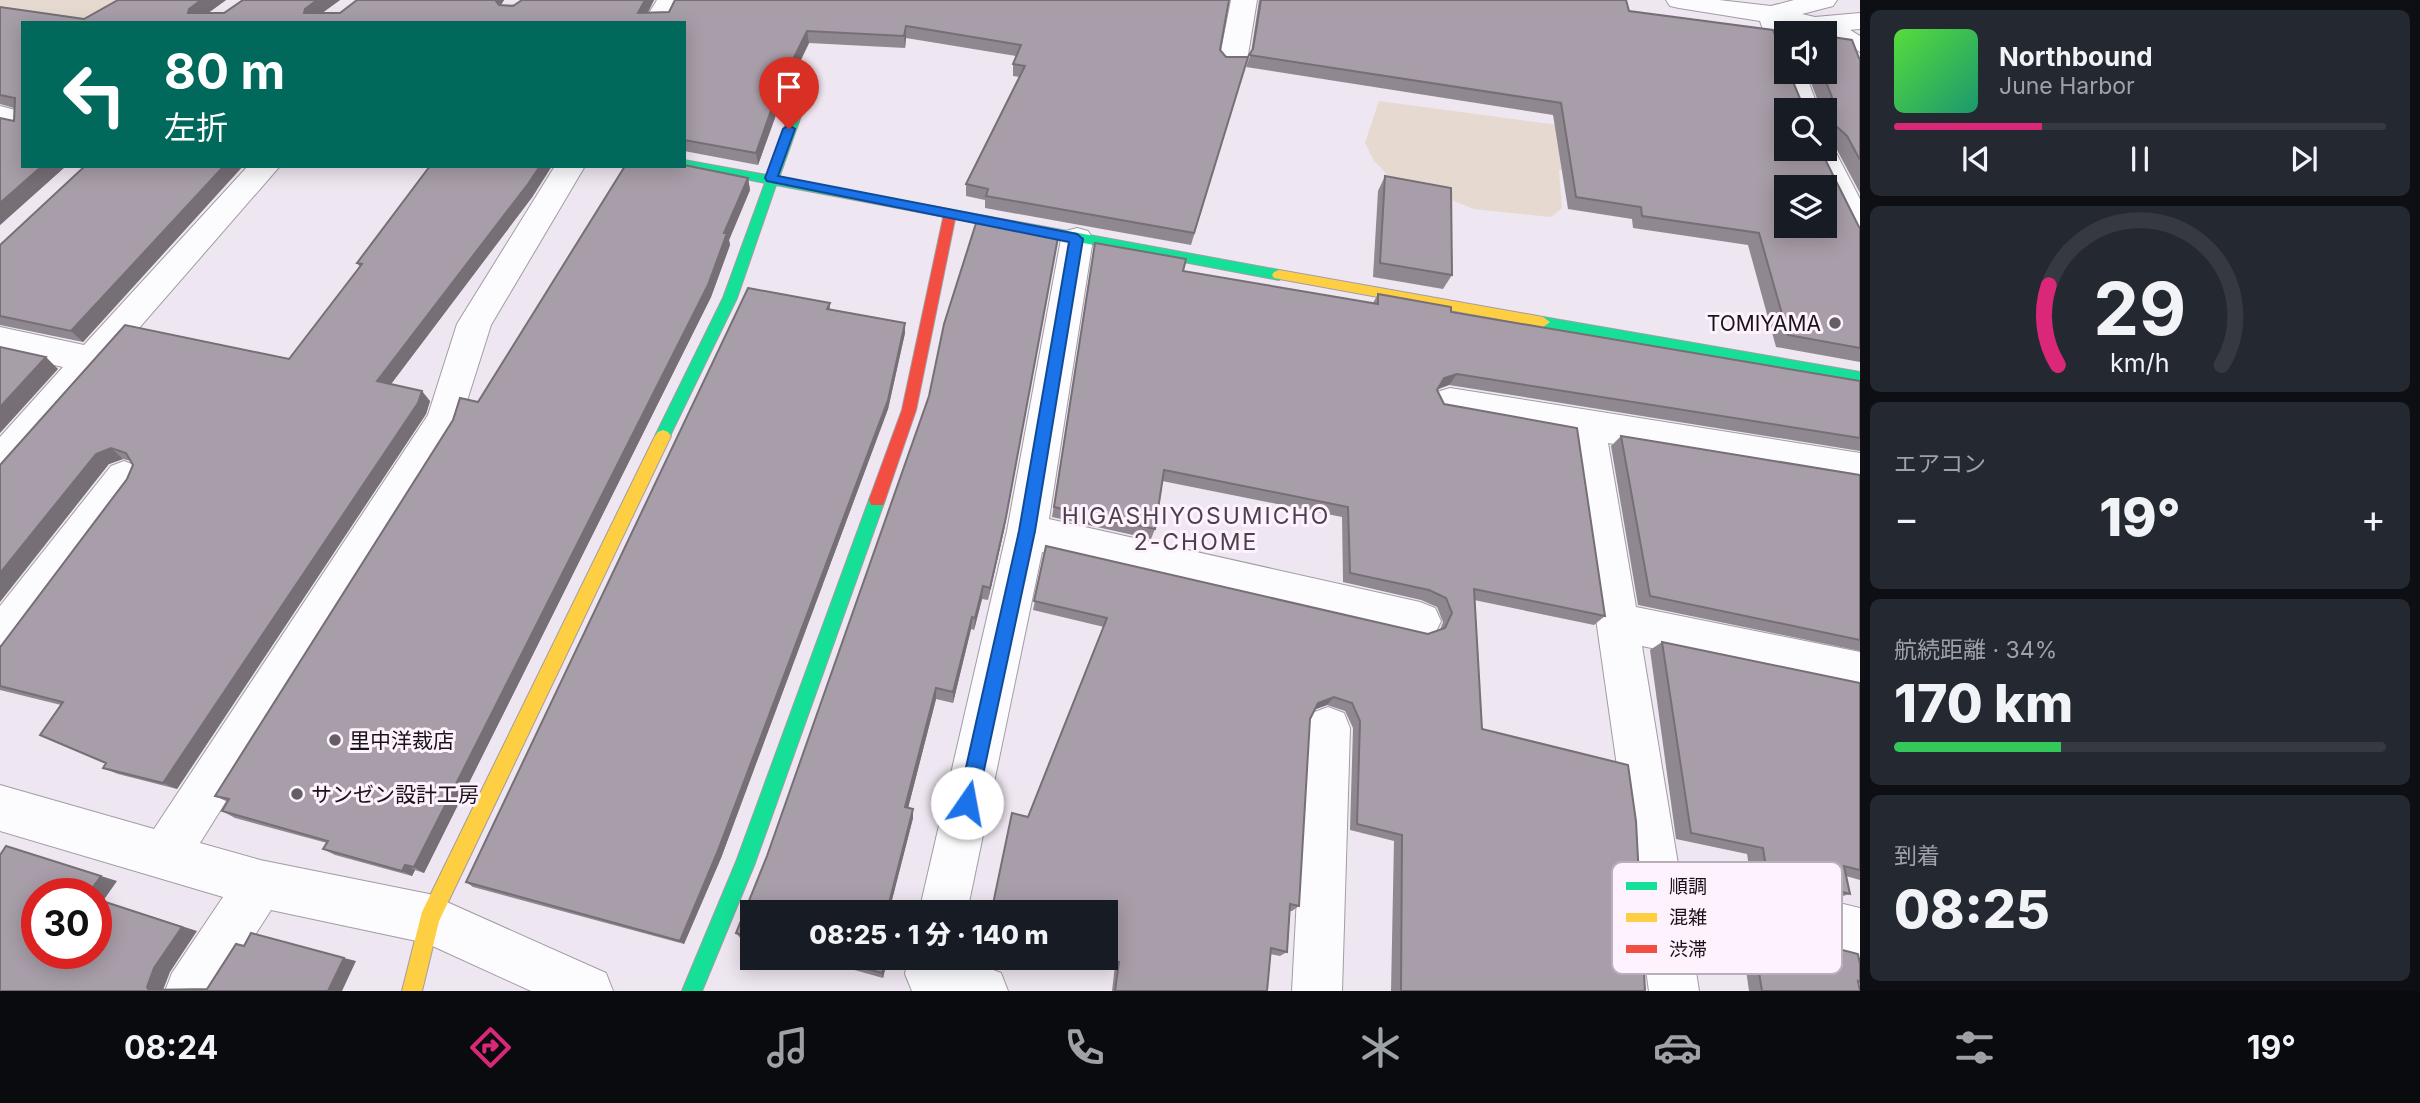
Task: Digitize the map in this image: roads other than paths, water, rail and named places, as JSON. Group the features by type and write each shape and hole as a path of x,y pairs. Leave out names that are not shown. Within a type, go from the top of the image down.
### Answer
{"street":[{"path":"657,21 670,0"},
{"path":"1233,61 1244,0"},
{"path":"1679,0 1740,12 1771,14 1824,0"},
{"path":"1718,0 1795,21"},
{"path":"1771,14 1774,22"},
{"path":"1837,25 1860,21"},
{"path":"412,991 429,919 730,298 808,79"},
{"path":"1825,161 1858,222"},
{"path":"686,163 1077,239 1860,378"},
{"path":"0,462 263,168"},
{"path":"164,856 445,419 474,324 569,168"},
{"path":"692,991 745,863 909,410 950,214"},
{"path":"946,900 1027,531 1077,239"},
{"path":"0,340 91,360"},
{"path":"1450,402 1860,469"},
{"path":"1587,425 1655,862"},
{"path":"0,639 124,477"},
{"path":"1027,531 1420,621"},
{"path":"1617,622 1860,672"},
{"path":"1317,991 1328,727"},
{"path":"5,816 164,856 260,884 429,919 588,991"},
{"path":"190,991 260,884"},
{"path":"1842,929 1860,933"},
{"path":"929,974 983,991"}],"lane":[{"path":"1837,28 1860,46"}],"place":[{"name":"TOMIYAMA","path":"1835,323"},
{"name":"里中洋裁店","path":"335,740"},
{"name":"サンゼン設計工房","path":"297,794"}],"district":[{"name":"HIGASHIYOSUMICHO 2-CHOME","path":"1196,529"}]}
